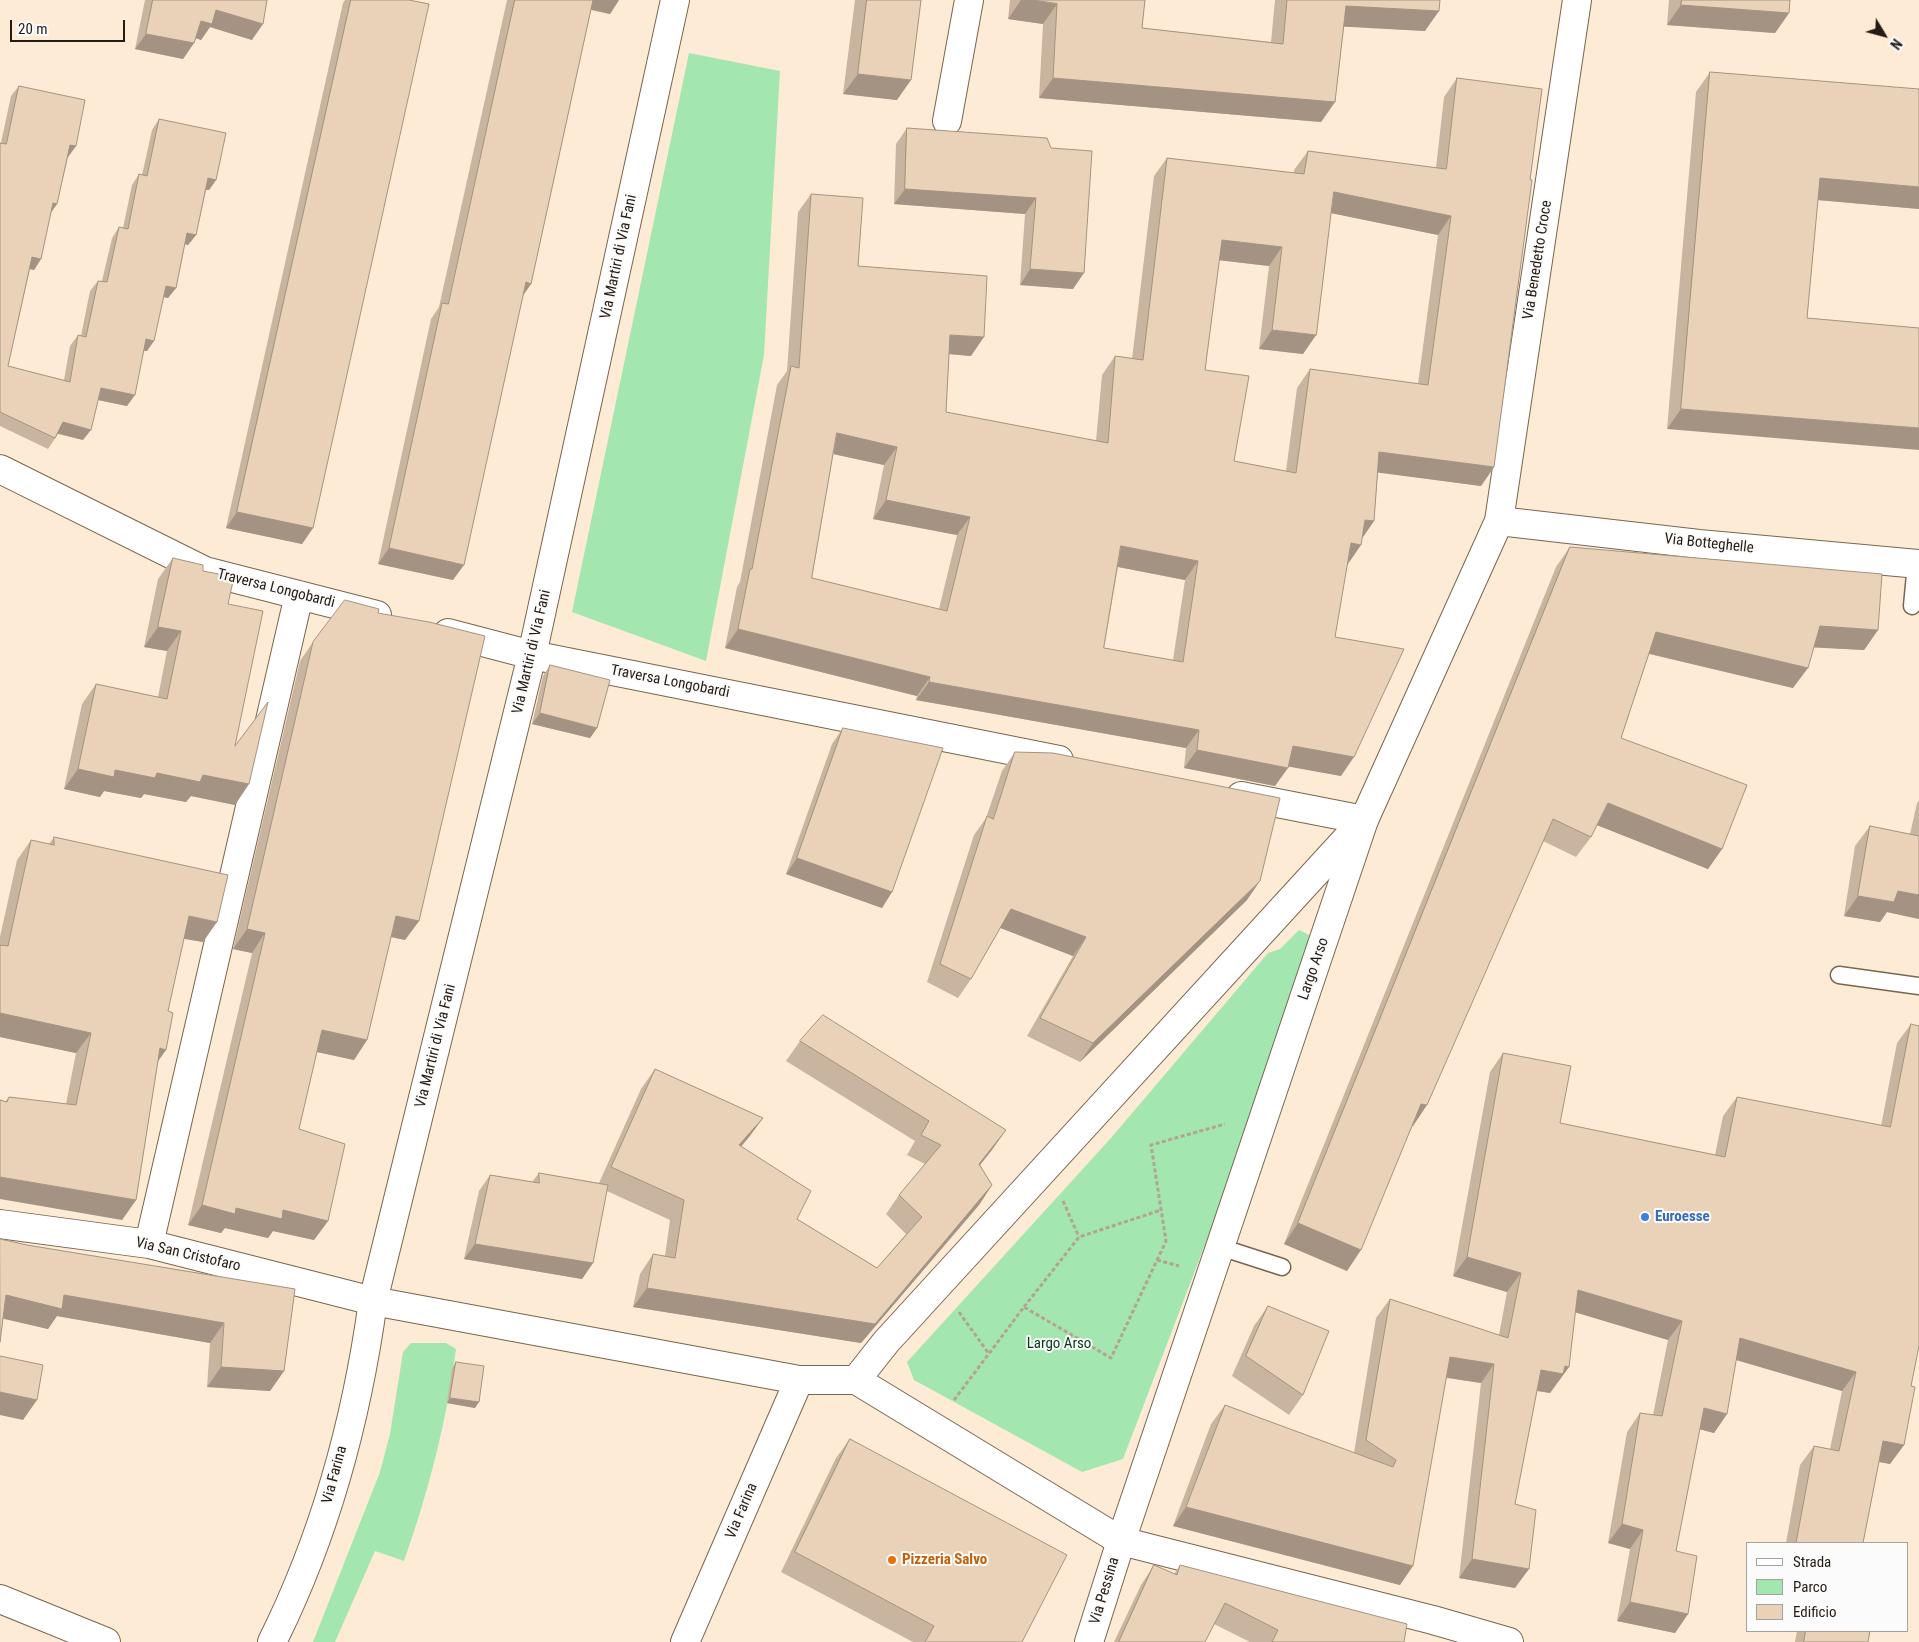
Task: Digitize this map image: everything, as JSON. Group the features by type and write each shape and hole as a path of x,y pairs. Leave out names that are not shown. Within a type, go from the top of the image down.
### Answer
{"street":[{"name":"Via Martiri di Via Fani","path":"373,1301 532,655 675,0"},
{"path":"947,122 969,0"},
{"name":"Via Benedetto Croce","path":"1364,820 1499,521 1577,0"},
{"name":"Traversa Longobardi","path":"0,469 205,571 532,655 1080,764"},
{"name":"Via Botteghelle","path":"1499,521 1699,544 1917,564"},
{"path":"149,1244 299,595"},
{"path":"1217,791 1364,820"},
{"path":"856,1380 886,1342 1364,820"},
{"name":"Largo Arso","path":"1121,1540 1364,820"},
{"name":"Via San Cristofaro","path":"0,1224 149,1244 373,1301 799,1380"},
{"name":"Via Farina","path":"272,1642 288,1610 332,1495 367,1344 373,1301"},
{"path":"799,1380 856,1380 1121,1540 1433,1620 1509,1642"},
{"name":"Via Farina","path":"685,1642 799,1380"},
{"name":"Via Pessina","path":"1089,1642 1121,1540"},
{"path":"0,1600 106,1642"}],"lane":[{"path":"1912,606 1917,564"},
{"path":"1839,975 1919,986"},
{"path":"1220,1247 1282,1267"}],"path":[{"path":"1024,1307 1111,1358 1166,1241 1151,1145 1265,1113"},
{"path":"934,1427 1079,1237 1161,1210"},
{"path":"939,1284 989,1354"}],"green space":[{"path":"689,53 780,71 764,355 706,661 572,612"},
{"name":"Largo Arso","path":"1299,930 1321,941 1123,1459 1082,1472 914,1380 907,1362 1111,1138 1268,953 1280,949"},
{"path":"411,1343 446,1343 456,1349 442,1430 429,1483 413,1535 404,1561 375,1551 335,1642 313,1642 380,1472 390,1434 403,1352"}],"building":[{"path":"153,0 267,0 263,24 216,10 212,24 201,21 194,43 146,34"},
{"path":"351,0 409,0 429,4 313,528 237,512"},
{"path":"515,0 593,0 531,284 526,282 464,565 389,548 442,303 448,304"},
{"path":"867,0 921,0 911,80 858,74"},
{"path":"1033,0 1145,0 1142,28 1283,44 1287,0 1440,0 1439,11 1346,6 1335,102 1053,78 1057,4"},
{"path":"1682,0 1790,0 1789,13 1681,5"},
{"path":"1710,72 1919,89 1919,187 1820,178 1807,318 1919,328 1919,428 1681,409"},
{"path":"1457,78 1542,89 1530,180 1532,180 1494,467 1379,452 1374,521 1365,520 1361,545 1351,543 1335,637 1404,649 1354,757 1293,746 1288,768 1197,750 1199,730 929,682 930,677 738,629 750,569 752,569 791,366 799,368 811,194 863,198 858,266 987,276 984,337 950,335 946,412 1108,443 1115,356 1143,360 1167,158 1304,174 1308,151 1446,169","holes":["1334,192 1451,216 1428,385 1310,369 1296,473 1234,461 1249,376 1205,370 1222,240 1282,247 1272,330 1316,335","837,433 897,447 886,500 970,517 947,611 812,578","1121,546 1198,561 1183,662 1104,648"]},
{"path":"19,86 85,100 76,146 70,145 57,204 53,203 41,259 32,257 8,366 70,382 78,335 86,337 98,281 107,282 119,227 128,229 139,174 147,176 159,119 226,133 216,180 208,178 196,235 187,233 176,288 166,286 154,341 146,339 135,395 101,388 91,430 63,422 55,438 0,412 0,143 6,144"},
{"path":"907,128 1047,138 1051,148 1092,151 1084,273 1030,269 1036,198 905,189"},
{"path":"1570,547 1882,574 1878,630 1820,626 1808,668 1656,632 1621,738 1747,785 1722,849 1608,803 1591,837 1553,819 1427,1105 1421,1104 1361,1250 1298,1223"},
{"path":"173,558 203,565 203,571 234,577 228,604 263,611 235,746 268,702 249,784 203,775 200,782 157,773 155,778 115,770 114,777 78,769 96,684 167,699 181,631 158,627"},
{"path":"345,600 379,609 378,613 429,622 485,636 419,921 396,916 367,1040 322,1030 299,1129 345,1144 328,1221 283,1210 282,1219 236,1208 235,1214 202,1205 265,933 247,929 313,642"},
{"path":"550,665 610,680 597,728 540,713"},
{"path":"843,728 943,748 892,892 797,858"},
{"path":"1015,752 1053,753 1280,798 1260,881 1093,1043 1040,1018 1086,937 1011,909 971,979 940,964 987,816 993,819"},
{"path":"1870,826 1919,836 1919,895 1898,891 1894,902 1858,896"},
{"path":"54,837 228,875 217,922 189,916 168,1011 173,1013 166,1050 160,1048 136,1200 0,1177 0,1100 7,1102 9,1097 76,1105 91,1033 0,1013 0,945 8,946 31,840 54,845"},
{"path":"823,1015 1006,1130 979,1164 992,1185 875,1324 647,1288 653,1254 675,1258 684,1200 611,1167 655,1069 763,1118 739,1145 811,1191 797,1219 877,1268 922,1217 899,1195 941,1145 921,1135 929,1121 800,1041"},
{"path":"1911,1024 1919,1026 1919,1346 1911,1386 1915,1387 1904,1445 1883,1441 1863,1542 1796,1542 1814,1446 1839,1451 1856,1372 1740,1338 1727,1414 1704,1408 1676,1551 1697,1556 1688,1614 1630,1602 1643,1530 1622,1524 1640,1413 1662,1416 1682,1321 1578,1290 1569,1367 1565,1366 1563,1374 1541,1370 1515,1504 1536,1510 1529,1569 1472,1559 1494,1364 1450,1357 1413,1566 1186,1507 1225,1405 1393,1467 1396,1460 1366,1440 1390,1299 1508,1338 1521,1273 1467,1257 1503,1053 1571,1066 1560,1123 1725,1157 1737,1097 1890,1127"},
{"path":"539,1173 608,1185 593,1263 475,1244 490,1175 539,1183"},
{"path":"0,1239 295,1289 284,1371 221,1367 224,1323 64,1295 62,1309 6,1295 0,1342"},
{"path":"1268,1306 1329,1331 1303,1395 1246,1356"},
{"path":"0,1356 43,1365 37,1400 0,1392"},
{"path":"456,1362 484,1366 479,1402 450,1398"},
{"path":"850,1439 1067,1555 1022,1642 925,1642 934,1626 795,1552"},
{"path":"1154,1565 1177,1575 1180,1565 1407,1624 1404,1642 1272,1642 1278,1630 1225,1603 1205,1642 1119,1642"},
{"path":"1806,1632 1870,1632 1868,1642 1804,1642"}],"place":[{"name":"Euroesse","path":"1645,1217"},
{"name":"Pizzeria Salvo","path":"892,1560"}]}
